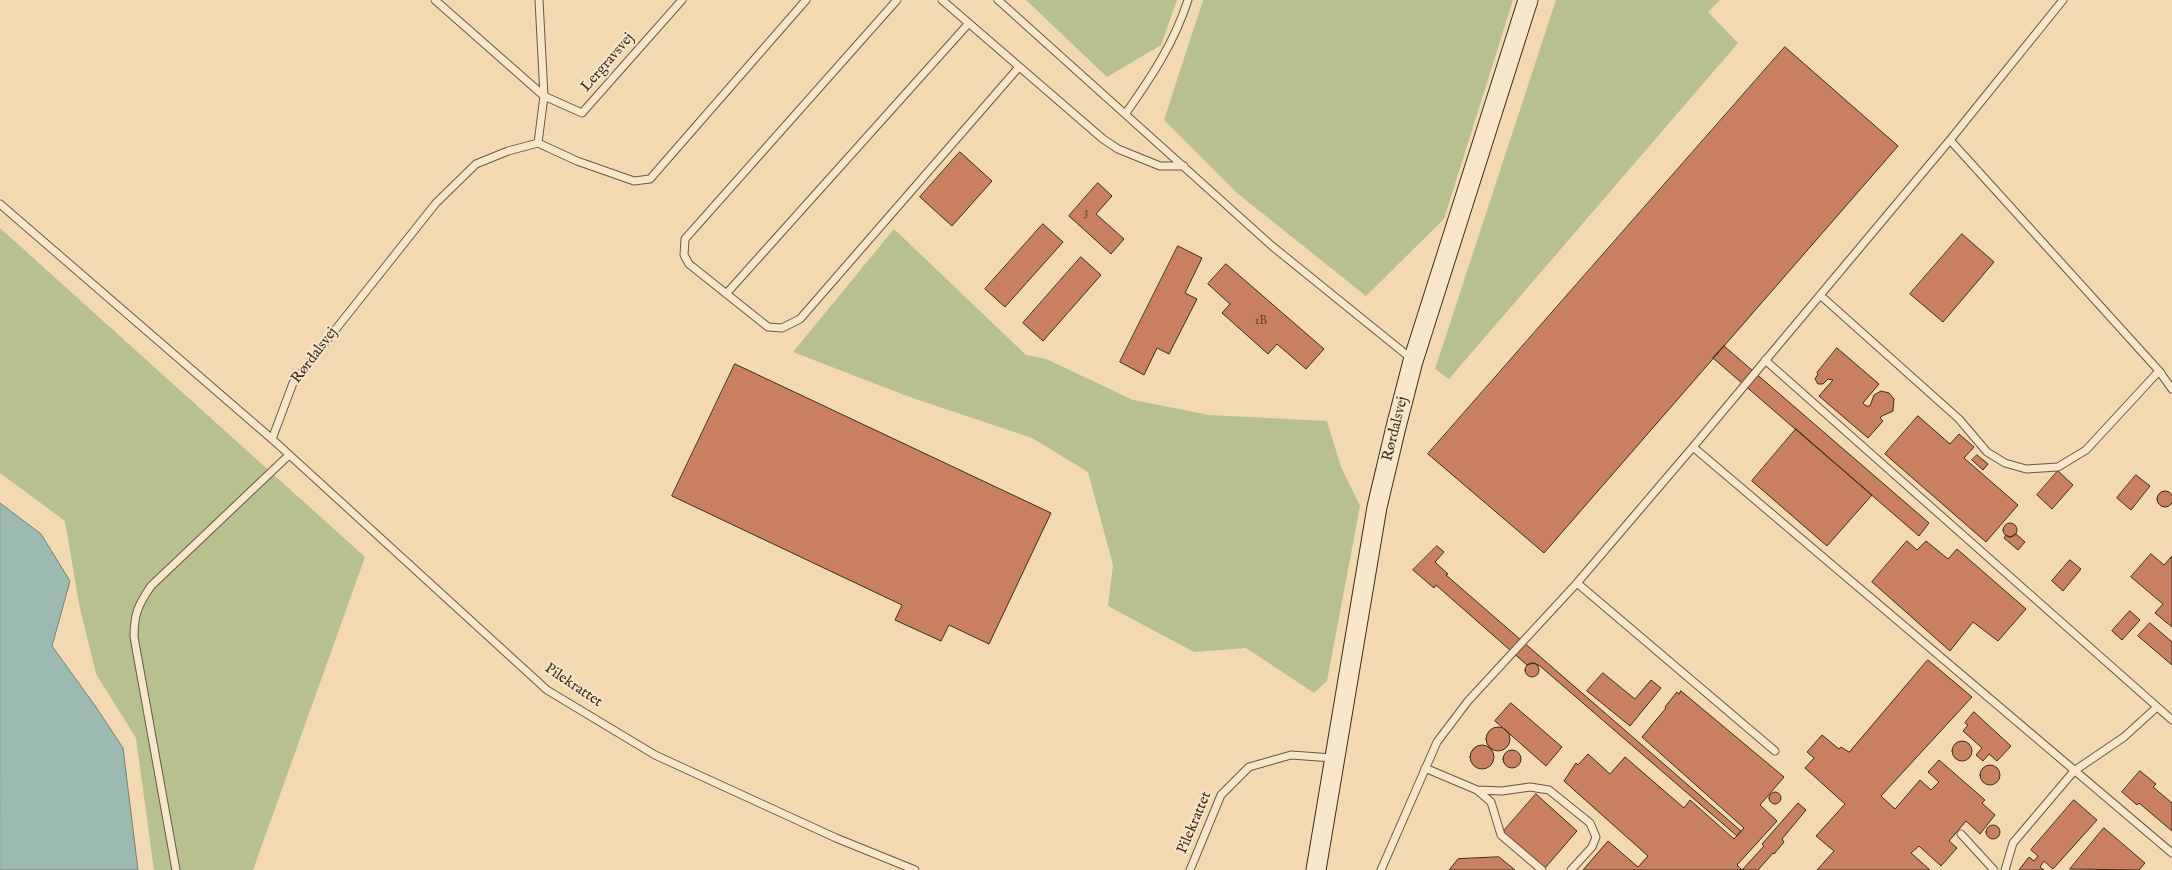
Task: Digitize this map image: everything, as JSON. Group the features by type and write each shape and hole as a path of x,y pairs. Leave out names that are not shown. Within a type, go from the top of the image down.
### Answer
{"street":[{"name":"Rørdalsvej","path":"1316,870 1377,507 1413,361 1528,0"}],"lane":[{"name":"Lergravsvej","path":"435,0 544,96 582,113 682,0"},
{"path":"540,0 544,96 538,143 577,161 634,180 650,179 806,0"},
{"path":"897,0 685,240 684,255 689,264 768,327 782,328 800,319 1019,67"},
{"path":"942,0 1103,139 1118,149 1160,166 1184,166"},
{"path":"998,0 1126,112 1272,246 1413,361"},
{"path":"1126,112 1156,72 1182,20 1188,0"},
{"path":"1381,870 1437,742 1468,701 1577,583 1693,447 1950,140 2063,0"},
{"path":"726,294 969,23"},
{"path":"1950,140 2159,371 2172,388"},
{"name":"Rørdalsvej","path":"272,439 293,383 436,203 476,164 508,151 538,143"},
{"path":"0,204 272,439"},
{"path":"1820,295 1959,419 1987,452 2005,463 2026,469 2058,467 2086,450 2159,371"},
{"path":"1765,360 2172,720"},
{"path":"2159,371 2172,382"},
{"name":"Pilekrattet","path":"272,439 548,690 655,755 836,838 915,870"},
{"path":"1693,447 2172,853"},
{"path":"176,870 134,637 134,619 138,605 150,586 289,455"},
{"path":"1577,583 1775,751"},
{"path":"2005,870 2012,843 2074,771 2124,737 2157,707"},
{"name":"Pilekrattet","path":"1190,870 1220,795 1249,767 1291,755 1336,758"},
{"path":"1425,768 1477,790 1491,802 1501,835 1542,870"},
{"path":"1477,790 1502,791 1530,787 1549,790 1590,824 1596,837 1592,848 1571,870"},
{"path":"1961,834 1994,870"}],"green space":[{"path":"1026,0 1177,0 1161,45 1107,77"},
{"path":"1203,0 1513,0 1444,219 1366,296 1237,193 1164,120"},
{"path":"1556,0 1720,0 1708,12 1738,43 1449,379 1435,369"},
{"path":"0,228 365,557 253,870 154,870 136,738 96,674 79,604 65,521 0,473"},
{"path":"894,229 1026,355 1046,359 1133,400 1209,415 1327,421 1341,467 1360,506 1327,681 1314,693 1246,648 1194,652 1108,606 1113,565 1088,472 1032,438 907,396 793,352"}],"water":[{"path":"0,503 41,534 70,581 52,646 123,748 138,870 0,870"}],"building":[{"path":"1785,47 1898,146 1544,553 1428,454"},
{"path":"960,152 992,181 952,226 920,197"},
{"path":"1098,183 1112,196 1096,214 1124,239 1111,254 1069,216"},
{"path":"1043,224 1063,242 1005,307 985,289"},
{"path":"1962,234 1994,262 1943,322 1910,294"},
{"path":"1178,246 1202,258 1185,293 1197,299 1169,354 1157,348 1144,375 1120,362"},
{"path":"1081,257 1101,275 1043,341 1023,323"},
{"path":"1226,264 1324,349 1306,369 1277,344 1268,354 1222,313 1230,304 1208,284"},
{"path":"1724,346 1929,523 1919,536 1713,358"},
{"path":"1837,348 1879,384 1863,403 1866,406 1870,406 1874,395 1881,391 1889,393 1894,399 1893,411 1880,418 1883,421 1868,438 1819,396 1833,380 1828,379 1823,384 1818,384 1815,379 1817,373"},
{"path":"735,364 1051,513 989,644 949,625 941,641 895,620 902,605 672,496"},
{"path":"1918,416 1950,444 1959,434 1974,447 1964,458 2018,505 1986,542 1885,454"},
{"path":"1796,429 1872,495 1827,546 1752,481"},
{"path":"1977,455 1988,464 1983,470 1972,460"},
{"path":"2058,471 2073,485 2052,509 2037,495"},
{"path":"2136,475 2150,486 2131,510 2117,498"},
{"path":"2162,491 2168,491 2173,496 2171,505 2162,507 2157,502 2157,496"},
{"path":"2010,523 2015,525 2017,530 2015,535 2010,537 2005,535 2003,530 2005,525"},
{"path":"2016,534 2025,542 2018,550 2004,538 2006,535 2010,537"},
{"path":"1907,541 1917,550 1926,541 1948,559 1957,549 2026,609 1998,641 1973,622 1950,651 1872,582"},
{"path":"1437,546 1444,552 1435,562 1448,574 1446,575 1741,831 1737,836 1540,666 1534,663 1527,665 1436,585 1434,588 1413,570"},
{"path":"2151,554 2164,565 2172,556 2172,627 2155,613 2163,604 2131,577"},
{"path":"2070,560 2081,569 2063,591 2052,581"},
{"path":"2130,611 2140,620 2122,640 2112,631"},
{"path":"2150,623 2172,642 2172,665 2138,636"},
{"path":"1928,660 1972,697 1881,796 1895,809 1920,780 1931,790 1939,782 1928,772 1939,760 1985,800 1982,803 1995,815 1980,834 1966,821 1949,841 1957,848 1941,866 1919,846 1911,853 1930,870 1817,870 1834,851 1816,836 1845,804 1805,768 1814,758 1807,752 1822,735 1839,749 1841,747 1849,752"},
{"path":"1529,663 1535,663 1539,670 1535,677 1529,677 1525,673 1525,667"},
{"path":"1603,673 1635,699 1651,680 1661,688 1630,726 1587,691"},
{"path":"1681,691 1784,777 1760,805 1777,821 1737,865 1742,870 1583,870 1608,841 1638,867 1648,856 1564,781 1576,763 1578,765 1588,754 1610,774 1625,757 1684,808 1690,800 1734,839 1744,828 1642,737 1677,692 1679,694"},
{"path":"1511,703 1562,747 1546,766 1495,721"},
{"path":"1974,712 2011,746 1997,761 1989,754 1983,761 1976,755 1982,748 1963,731 1968,725 1965,723"},
{"path":"1498,727 1507,730 1510,739 1507,748 1498,751 1489,748 1486,739 1489,730"},
{"path":"1962,741 1969,744 1972,751 1969,758 1962,761 1955,758 1952,751 1955,744"},
{"path":"1482,745 1491,748 1494,757 1491,766 1482,769 1473,766 1470,757 1473,748"},
{"path":"1512,750 1520,755 1521,759 1516,767 1512,768 1504,763 1503,759 1508,751"},
{"path":"1990,765 1997,768 2000,775 1997,782 1990,785 1983,782 1980,775 1983,768"},
{"path":"2140,771 2156,784 2153,787 2172,803 2172,831 2139,803 2137,805 2122,792"},
{"path":"1773,792 1777,792 1781,798 1777,804 1773,804 1769,800 1769,796"},
{"path":"1536,794 1577,831 1545,868 1503,832"},
{"path":"2074,800 2097,820 2053,869 2044,861 2040,867 2044,870 2019,870 2029,857 2034,861 2038,856 2031,850"},
{"path":"1798,803 1806,810 1782,839 1784,842 1758,870 1742,870"},
{"path":"1990,825 1996,825 2000,832 1996,839 1990,839 1986,835 1986,829"},
{"path":"2104,828 2145,863 2139,870 2070,869"},
{"path":"1499,857 1515,870 1449,870 1458,859"}]}
